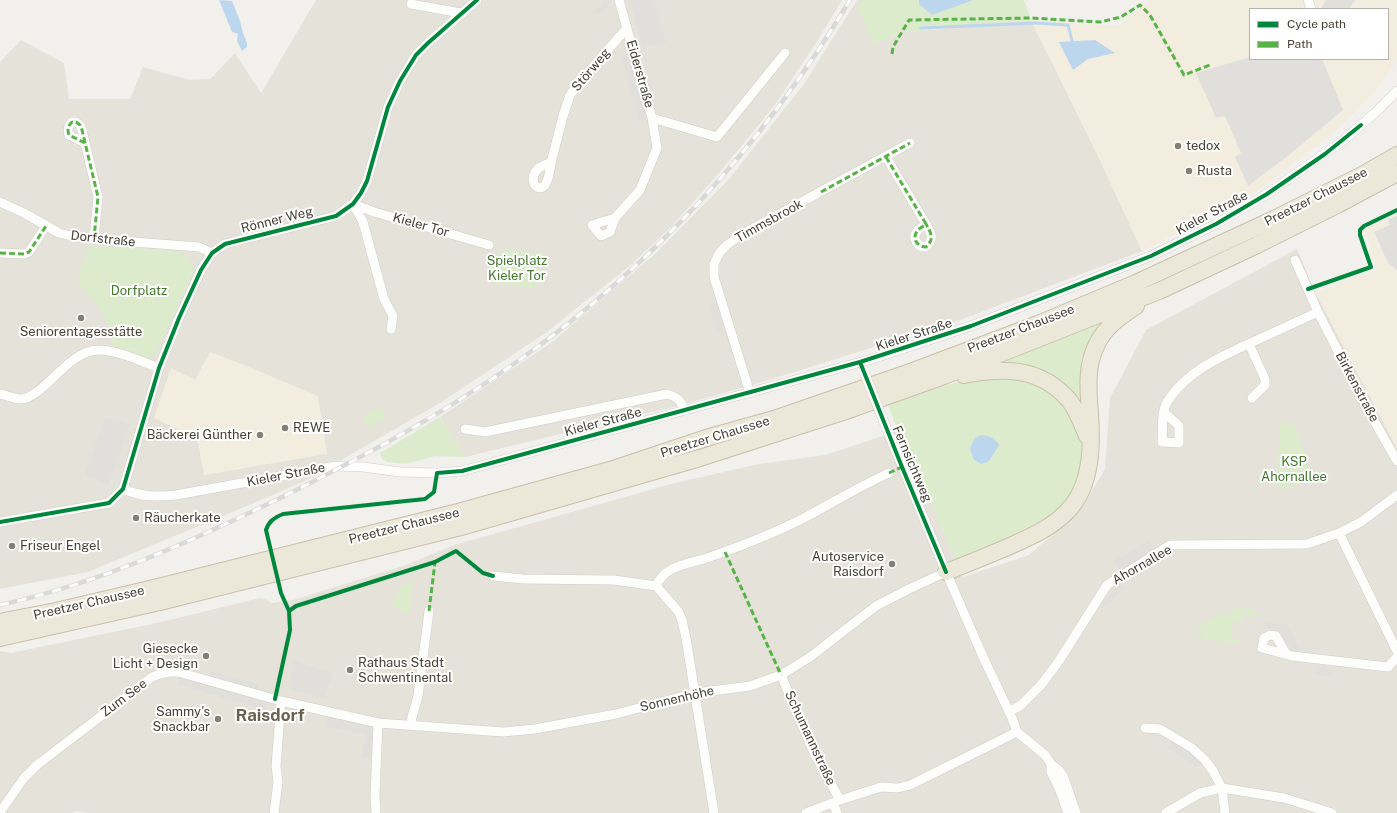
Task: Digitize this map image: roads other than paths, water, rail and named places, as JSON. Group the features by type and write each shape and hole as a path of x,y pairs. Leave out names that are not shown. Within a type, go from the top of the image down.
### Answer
{"highway":[{"name":"Preetzer Chaussee","path":"0,622 56,611 158,587 458,512 610,470 706,438 774,419 912,371 1038,324 1136,283 1272,220 1356,178 1397,155"},
{"name":"Preetzer Chaussee","path":"0,638 160,602 462,527 741,446 843,412 944,376 1159,291 1257,245 1339,204 1397,172"},
{"path":"946,572 1034,536 1055,522 1072,506 1084,485 1090,459 1088,376 1097,344 1105,331 1117,320 1159,291"},
{"path":"944,376 957,377 991,370 1012,370 1036,376 1055,387 1069,401 1081,421 1090,441"}],"street":[{"name":"Rönner Weg","path":"123,489 159,368 179,318 201,270 212,253 225,244 336,216 353,204 367,181 388,107 400,81 416,55 436,35 477,0"},
{"name":"Eiderstraße","path":"619,0 652,118 717,137 785,53"},
{"path":"411,4 461,13"},
{"name":"Störweg","path":"551,163 570,95 627,28"},
{"name":"Kieler Straße","path":"123,489 146,496 157,497 176,495 336,466 363,467 400,472 437,473 462,471 860,362 972,326 1151,256 1216,224 1267,194 1325,154 1377,111 1396,92"},
{"path":"615,218 640,190 657,148 652,118"},
{"path":"85,143 98,197 94,239"},
{"name":"Timmsbrook","path":"750,393 714,277 714,264 720,252 727,245 751,230 910,143"},
{"path":"886,157 926,224"},
{"name":"Dorfstraße","path":"0,202 24,213 59,233 71,236 199,247 212,253"},
{"path":"353,204 364,222 384,299 393,316 391,329"},
{"name":"Kieler Tor","path":"353,204 374,212 489,246"},
{"path":"0,253 24,254 29,252 46,226"},
{"name":"Birkenstraße","path":"1295,260 1318,312 1368,410 1397,461"},
{"path":"1164,412 1167,403 1176,390 1205,365 1318,312"},
{"path":"1249,344 1265,379 1265,385 1252,398"},
{"path":"0,394 21,399 31,396 76,357 96,350 112,351 159,368"},
{"name":"Fernsichtweg","path":"860,362 946,572 1018,732 1045,756 1051,764 1060,770 1076,813"},
{"path":"465,429 485,432 667,394 676,397 681,402 684,410"},
{"path":"656,586 658,579 669,570 725,552 776,531 806,517 862,485 889,473"},
{"path":"0,522 109,503 123,489"},
{"name":"Ahornallee","path":"1010,712 1021,705 1041,685 1107,585 1170,545 1307,544 1339,533 1361,522 1397,495"},
{"path":"1339,533 1397,651"},
{"name":"Sonnenhöhe","path":"378,723 472,731 503,732 535,729 616,714 696,693 750,686 781,675 810,656 876,606 903,591 946,572"},
{"path":"493,576 523,579 614,580 656,586 678,611 682,620 696,693 714,813"},
{"path":"411,725 418,696 429,611"},
{"path":"1286,654 1292,656 1388,667 1397,657"},
{"name":"Zum See","path":"0,812 24,778 37,765 152,677 160,674 178,672 281,701 378,723"},
{"name":"Schumannstraße","path":"781,675 836,802 837,813"},
{"path":"274,813 278,782 276,766 281,701"},
{"path":"376,813 375,794 378,723"},
{"path":"1145,728 1160,729 1192,748 1209,766 1222,788 1225,813"},
{"path":"806,813 881,787 898,788 910,785 1018,732"},
{"name":"Fernsichtweg","path":"1051,764 1051,772 1068,813"},
{"path":"1166,813 1200,793 1222,788 1284,798 1332,813"}],"water":[{"path":"219,0 232,1 247,43 247,47 242,51 237,41 238,34 232,32"},
{"path":"919,0 973,0 932,15 919,4"},
{"path":"1095,40 1115,53 1088,59 1073,70 1059,42"},
{"path":"981,435 992,437 999,445 989,461 981,464 974,460 970,449 974,439"}],"waterway":[{"path":"920,28 1037,23 1068,25 1072,41"}],"railway":[{"path":"0,605 71,586 106,574 175,547 243,516 338,469 400,435 460,400 518,361 568,324 615,284 660,242 703,198 743,152 781,103 817,53 850,0"}],"place":[{"name":"tedox","path":"1178,146"},
{"name":"Rusta","path":"1189,171"},
{"name":"Seniorentagesstätte","path":"81,318"},
{"name":"REWE","path":"285,428"},
{"name":"Bäckerei Günther","path":"260,435"},
{"name":"Räucherkate","path":"136,518"},
{"name":"Friseur Engel","path":"12,546"},
{"name":"Autoservice Raisdorf","path":"892,564"},
{"name":"Giesecke Licht + Design","path":"206,656"},
{"name":"Rathaus Stadt Schwentinental","path":"350,670"},
{"name":"Sammy's Snackbar","path":"218,719"}],"district":[{"name":"Raisdorf","path":"270,716"}],"park label":[{"name":"Spielplatz Kieler Tor","path":"517,268"},
{"name":"Dorfplatz","path":"139,291"},
{"name":"KSP Ahornallee","path":"1294,470"}]}
